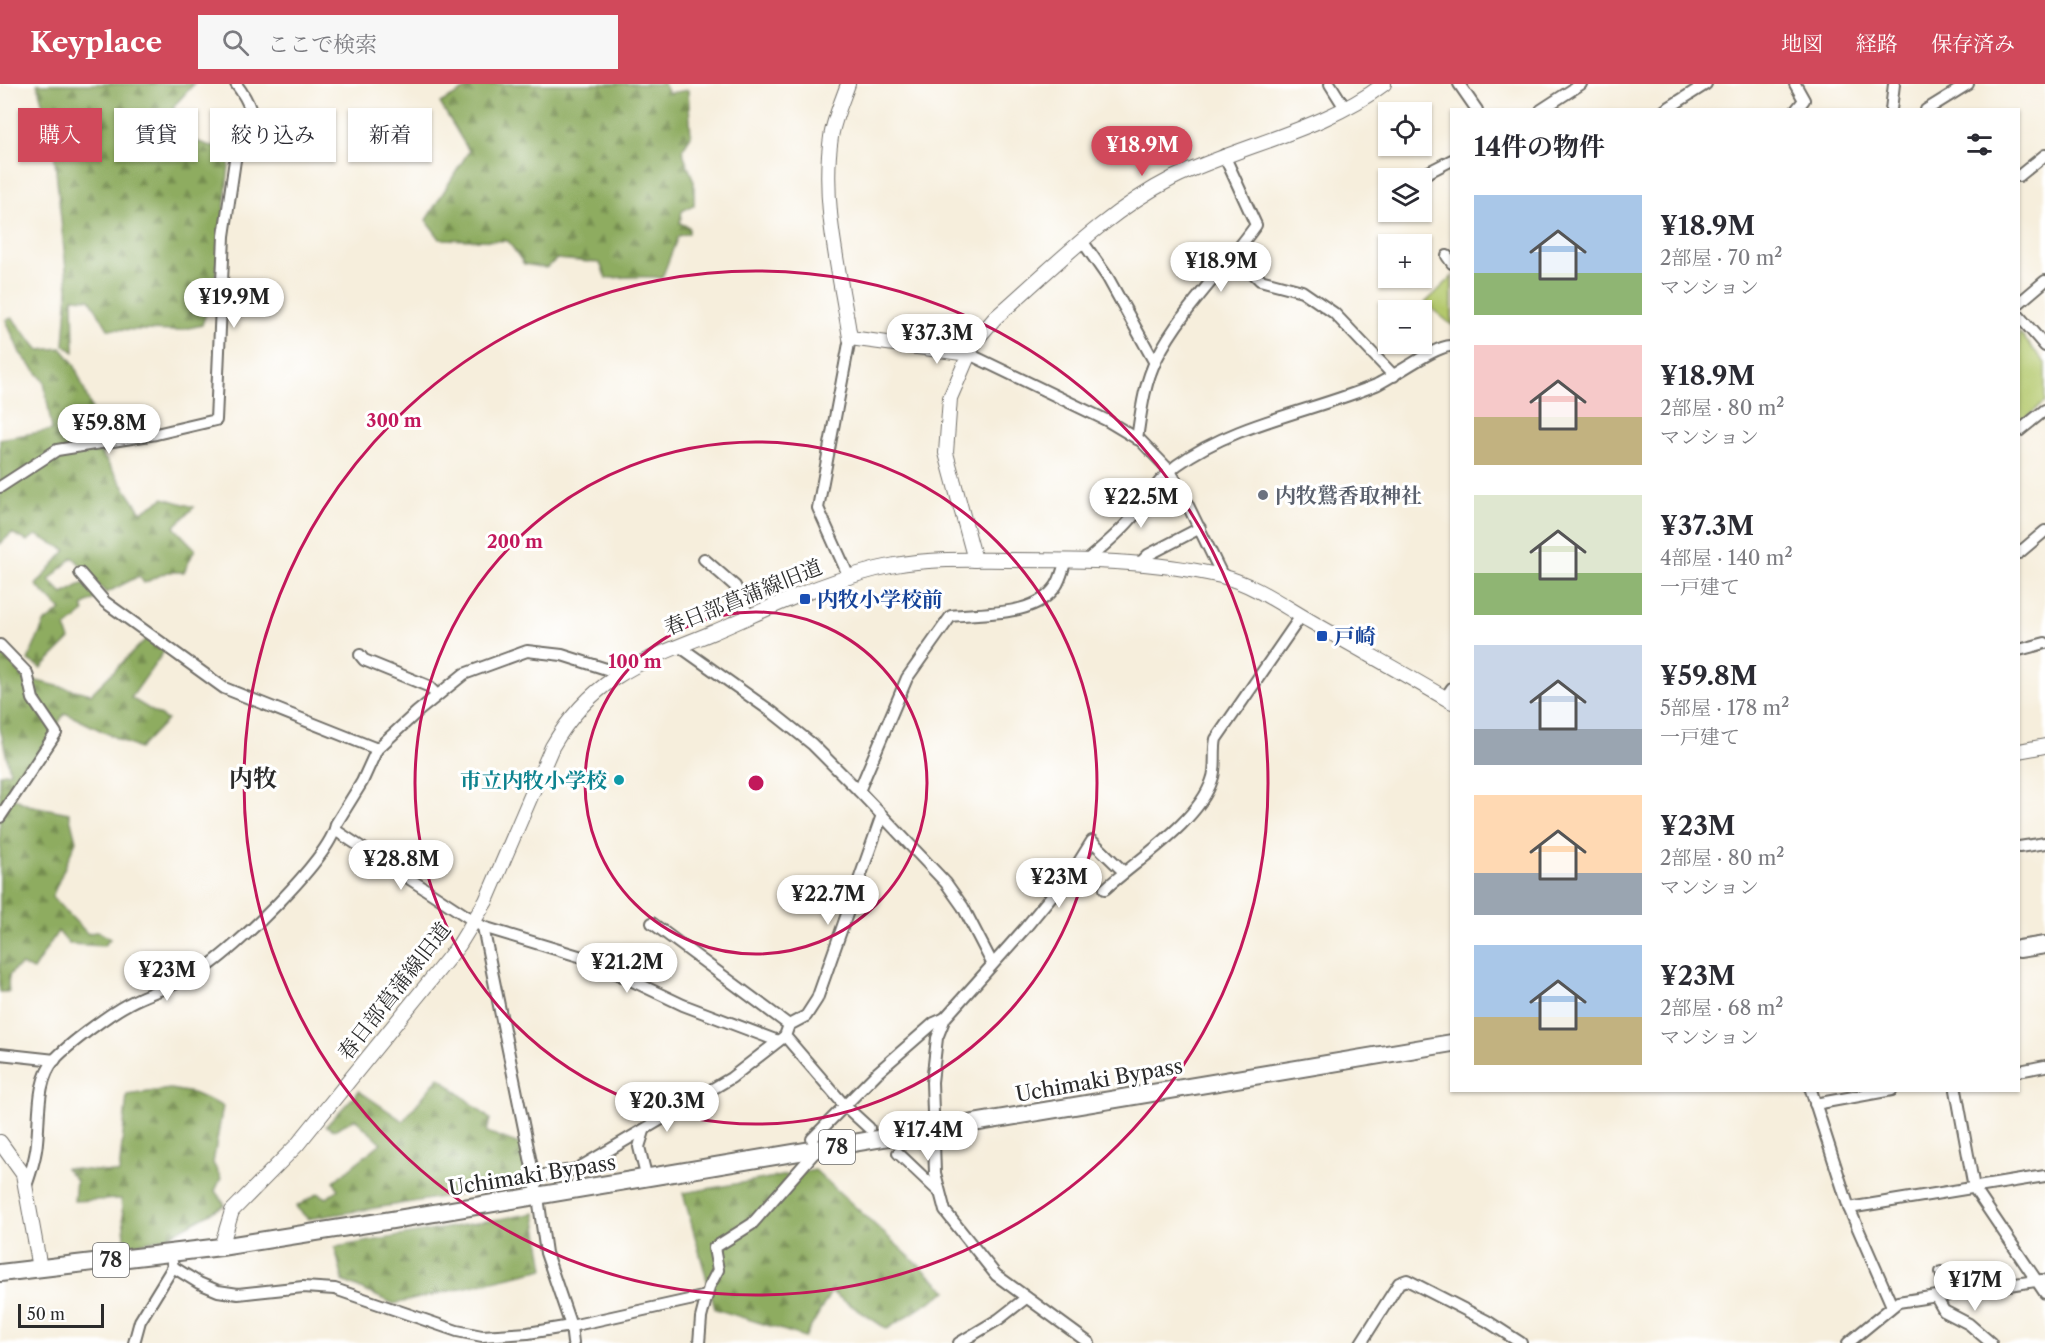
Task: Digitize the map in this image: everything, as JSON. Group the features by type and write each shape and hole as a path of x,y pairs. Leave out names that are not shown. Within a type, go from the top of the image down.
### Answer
{"main road":[{"path":"2020,949 2045,945"},
{"name":"Uchimaki Bypass","path":"221,1247 647,1179 814,1145 934,1131 1450,1043"},
{"name":"78","path":"0,1273 40,1268 172,1260 221,1247"}],"street":[{"path":"0,487 57,450 156,434 216,420 227,210 235,160 249,141 253,125 252,112 236,84"},
{"path":"848,84 832,135 828,175 829,215 850,338 818,508 849,577"},
{"path":"1330,84 1345,108"},
{"path":"975,560 946,453 950,398 977,339 995,318 1134,201 1173,178 1224,155 1345,108 1384,84"},
{"path":"1459,84 1476,108"},
{"path":"1544,108 1581,84"},
{"path":"1668,108 1706,84"},
{"path":"1796,84 1804,100 1798,108"},
{"path":"1891,108 1894,84"},
{"path":"1929,108 1968,84"},
{"path":"1137,439 1143,395 1155,363 1173,332 1256,225 1224,155"},
{"path":"2020,175 2045,155"},
{"path":"1432,171 1450,161"},
{"path":"1083,242 1108,278 1155,363"},
{"path":"1241,246 1254,274 1260,280 1302,291 1334,313 1394,376"},
{"path":"2020,302 2045,281"},
{"path":"2020,316 2045,346"},
{"path":"850,338 969,354 1106,420 1137,439 1170,471 1223,577"},
{"path":"1086,561 1131,520 1144,500 1170,471 1207,448 1243,432 1394,376 1437,348 1450,346"},
{"path":"2020,430 2045,410"},
{"path":"1139,564 1148,555 1200,528"},
{"path":"2020,552 2045,531"},
{"path":"704,559 735,586 749,617"},
{"name":"春日部菖蒲線旧道","path":"221,1247 232,1211 297,1145 479,924 564,727 591,696 620,673 679,646 849,577 897,565 975,560 1066,560 1139,564 1223,577 1266,596 1450,696"},
{"path":"859,791 908,678 951,616 1031,607 1049,595 1058,585 1066,560"},
{"path":"80,573 105,602 224,688 377,749"},
{"path":"1105,889 1183,822 1207,794 1214,777 1213,750 1216,739 1301,616"},
{"path":"2020,650 2045,643"},
{"path":"0,645 27,673 33,699 56,734 0,817"},
{"path":"679,646 796,731 859,791 946,883 963,907 992,963"},
{"path":"26,1186 37,1142 38,1107 42,1090 55,1060 128,1004 202,970 278,903 313,863 335,831 336,824 362,782 377,749 437,695 464,674 527,651 562,655 620,673"},
{"path":"360,655 364,660 428,686 437,695"},
{"path":"2020,751 2045,746"},
{"path":"534,1177 577,1169 644,1131 731,1078 806,1016 817,999 882,815"},
{"path":"335,831 479,924 582,957 682,1005 784,1034"},
{"path":"699,1343 700,1318 718,1270 714,1248 752,1224 845,1106 904,1048 934,1023 945,1018 1026,927 1077,865 1092,841 1124,872"},
{"path":"2020,847 2045,843"},
{"path":"652,923 784,1034 845,1106 869,1128"},
{"path":"479,924 534,1177 546,1253 571,1326 573,1343"},
{"path":"945,1018 934,1058 934,1165 945,1211 976,1253 996,1275 1089,1343"},
{"path":"0,1054 55,1060"},
{"path":"2020,1071 2045,1066"},
{"path":"1812,1092 1849,1208 1892,1306"},
{"path":"1815,1104 1881,1092"},
{"path":"1956,1092 1974,1188 2041,1280 2045,1293"},
{"path":"644,1131 639,1139 639,1147 647,1179"},
{"path":"0,1142 19,1165 26,1186 40,1268"},
{"path":"898,1153 939,1191"},
{"path":"1849,1208 2045,1176"},
{"path":"134,1343 140,1321 172,1260 199,1283 218,1291 238,1294 303,1287 335,1289 458,1331 482,1336 528,1333 571,1326 707,1296"},
{"path":"1941,1272 1941,1296 1944,1311 1969,1324 1991,1343"},
{"path":"1361,1343 1399,1283 1407,1280 1487,1320 1521,1343"},
{"path":"1848,1343 1898,1302 2041,1280"},
{"path":"959,1343 990,1325 1026,1298"}],"green space":[{"path":"37,84 194,84 174,108 114,108 114,162 198,162 198,142 210,146 210,162 230,162 218,261 202,325 176,331 108,329 90,299 73,298 74,352 64,345 68,289 55,162 102,162 102,108 44,108"},
{"path":"475,84 664,84 669,93 688,90 691,136 682,150 694,182 694,205 682,211 680,223 689,227 689,233 678,236 662,278 606,278 600,263 557,259 546,268 524,264 508,241 440,239 426,220 469,151 440,103"},
{"path":"1450,279 1450,323 1432,309 1432,300 1428,300"},
{"path":"12,318 39,350 61,348 74,364 101,432 90,437 141,512 164,498 194,507 174,527 195,549 184,572 167,572 144,583 139,576 106,593 73,557 49,580 63,594 83,583 97,598 82,606 84,612 65,628 70,639 41,668 28,660 44,623 61,610 36,585 66,550 36,535 27,541 12,533 0,544 0,439 52,430 44,381 20,353 6,320"},
{"path":"2020,333 2045,363 2045,402 2020,422"},
{"path":"147,638 165,650 131,698 167,720 139,749 65,713 24,774 5,794 28,805 69,813 76,841 52,897 88,934 98,931 110,939 104,946 69,944 58,931 33,970 22,965 17,968 11,973 8,982 9,992 0,992 0,774 10,772 0,728 0,651 24,678 91,694"},
{"path":"439,1077 490,1119 487,1132 522,1145 529,1183 308,1219 296,1207 318,1193 327,1198 338,1189 334,1181 381,1143 355,1119 334,1130 326,1126 359,1091 403,1121"},
{"path":"170,1089 193,1093 223,1106 213,1163 221,1178 215,1191 225,1205 165,1238 126,1246 121,1199 74,1201 76,1180 65,1168 119,1173 127,1095"},
{"path":"815,1170 947,1291 887,1329 831,1292 805,1337 715,1309 683,1193"},
{"path":"535,1213 544,1269 394,1304 343,1281 335,1247"}],"place":[{"name":"内牧鷲香取神社","path":"1263,495"},
{"name":"内牧小学校前","path":"805,599"},
{"name":"戸崎","path":"1322,636"},
{"name":"市立内牧小学校","path":"619,780"}],"district":[{"name":"内牧","path":"253,778"}]}
